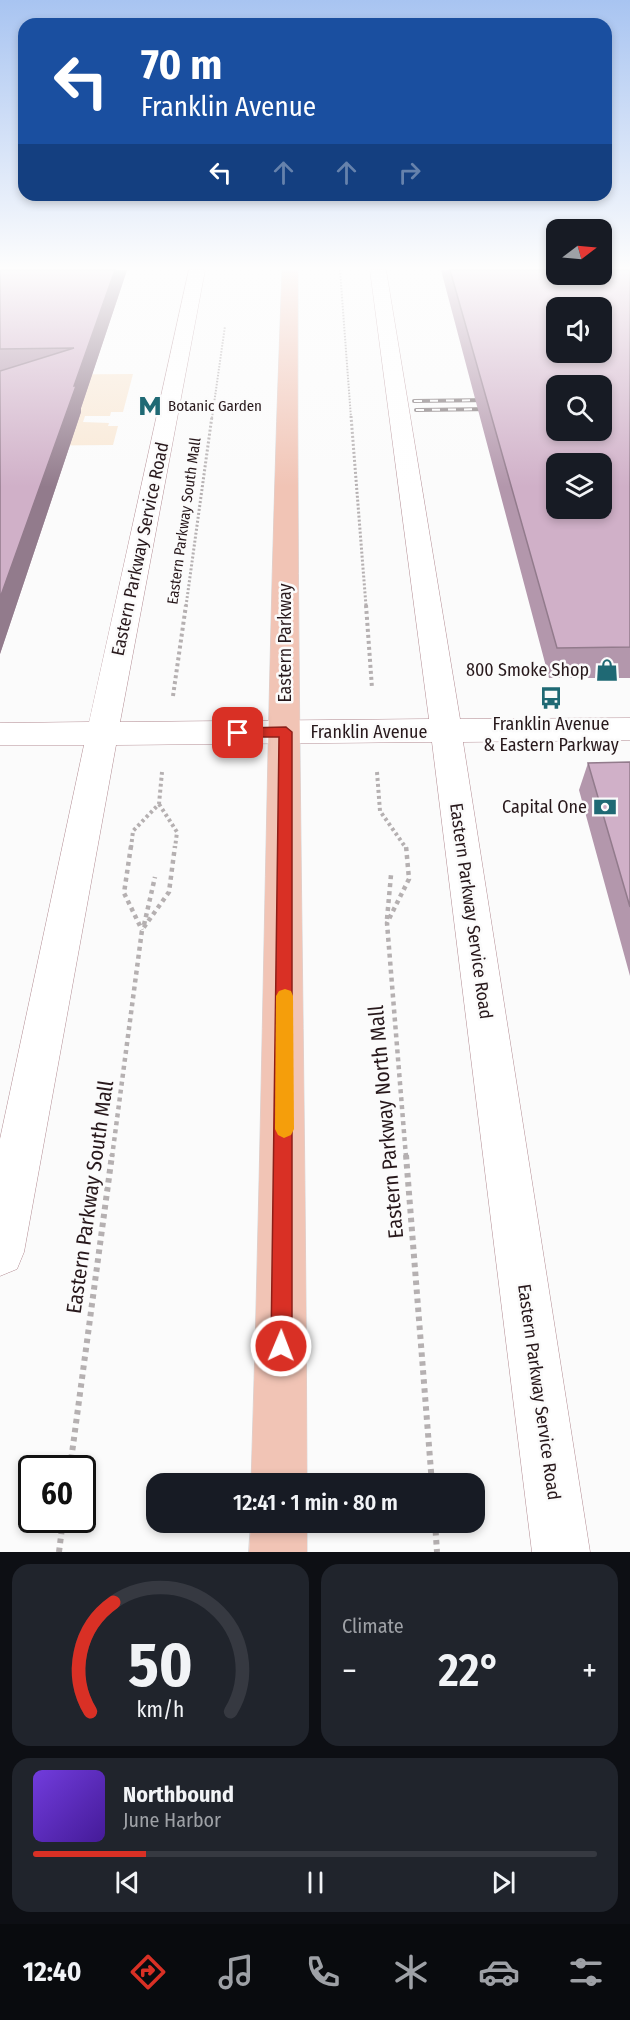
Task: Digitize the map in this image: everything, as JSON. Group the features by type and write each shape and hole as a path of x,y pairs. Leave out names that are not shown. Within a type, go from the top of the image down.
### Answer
{"main road":[{"name":"Eastern Parkway","path":"279,1473 284,1140 285,503 288,342"},
{"path":"278,1552 279,1533"}],"street":[{"name":"Eastern Parkway Service Road","path":"0,1252 182,342"},
{"name":"Eastern Parkway Service Road","path":"389,342 446,731 561,1552"},
{"name":"Franklin Avenue","path":"0,734 630,729"}],"path":[{"name":"Eastern Parkway South Mall","path":"172,705 222,342"},
{"path":"346,342 372,688"},
{"path":"142,930 124,893 133,831 159,804 163,766"},
{"path":"377,772 380,811 406,845 410,879 387,922"},
{"name":"Eastern Parkway South Mall","path":"72,1455 142,930 170,892 177,832 159,804"},
{"name":"Eastern Parkway North Mall","path":"391,875 387,922 431,1473"},
{"path":"142,930 155,877"},
{"path":"58,1552 61,1533"},
{"path":"436,1533 438,1552"}],"shaded area":[{"path":"133,374 123,412 111,412 110,416 85,416 83,422 109,423 108,426 118,426 113,445 0,446 0,375"}],"building":[{"path":"0,342 89,342 0,598 0,371 74,348 0,349"},
{"path":"471,342 546,342 546,363 612,363 612,342 630,342 630,647 557,648"},
{"path":"630,762 630,907 588,763"}],"railway":[{"path":"414,401 491,400"},
{"path":"416,410 494,409"}],"slow traffic":[{"path":"284,1129 285,996"}],"place":[{"name":"Botanic Garden","path":"150,406"},
{"name":"800 Smoke Shop","path":"607,670"},
{"name":"Franklin Avenue & Eastern Parkway","path":"551,698"},
{"name":"Capital One","path":"605,807"}],"route":[{"path":"238,733 286,732 281,1346"}]}
